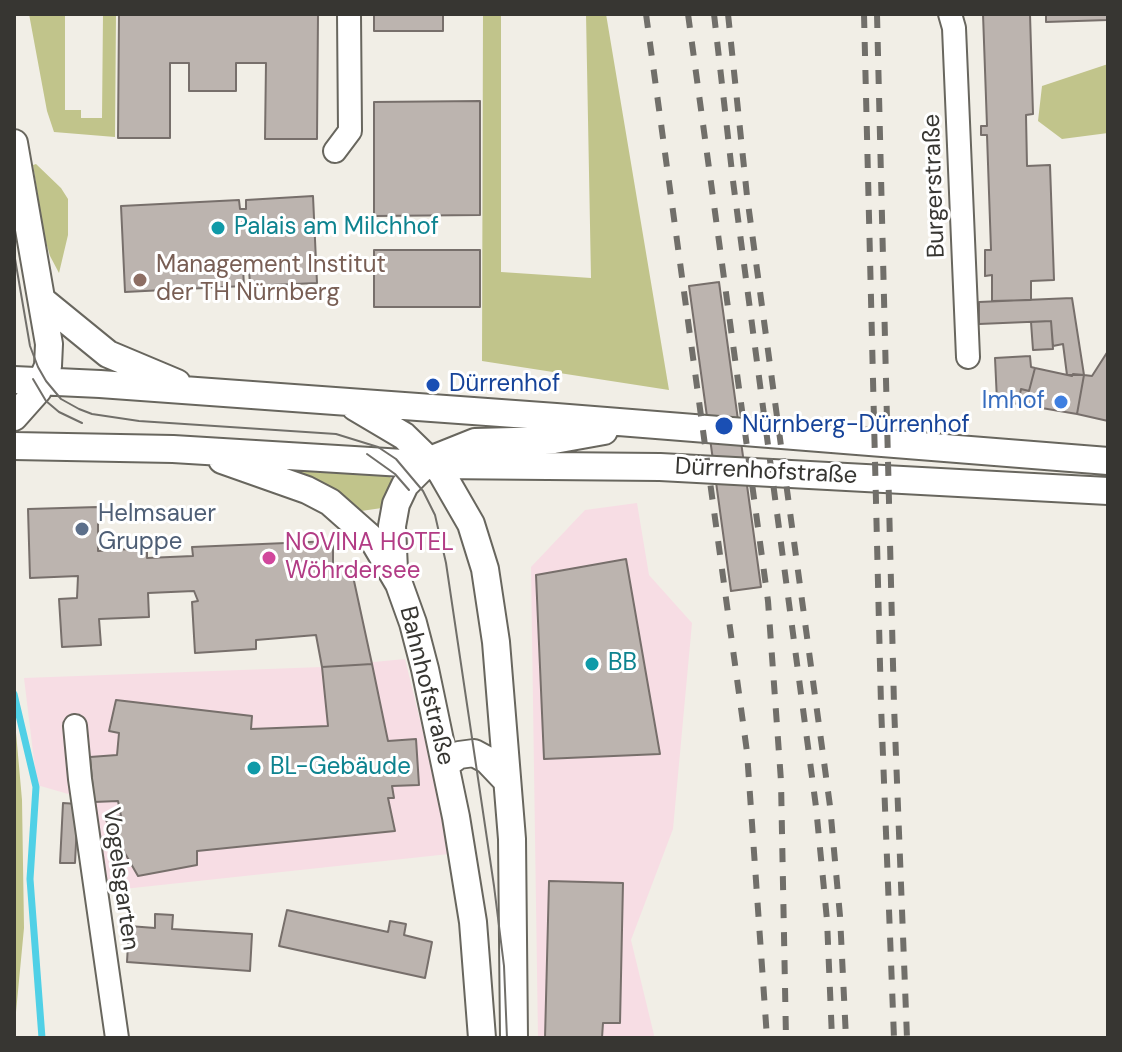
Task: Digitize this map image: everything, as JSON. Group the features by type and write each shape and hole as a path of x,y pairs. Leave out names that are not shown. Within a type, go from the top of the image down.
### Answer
{"main road":[{"path":"14,143 49,344 48,366 38,390 16,410 42,436 65,447"},
{"name":"Dürrenhofstraße","path":"43,301 108,354 199,392"},
{"name":"Dürrenhofstraße","path":"14,380 642,424 1108,461"},
{"path":"348,403 404,436 430,463 462,505 485,569 496,642 514,894 514,1038"},
{"name":"Dürrenhofstraße","path":"430,463 475,442 554,440 642,424"},
{"name":"Dürrenhofstraße","path":"14,446 196,451 430,463 660,467 1108,491"},
{"name":"Bahnhofstraße","path":"196,451 307,490 330,502 373,540 394,573 413,623 446,764 473,922 482,1038"},
{"path":"394,573 392,526 396,504 405,485 430,463"},
{"path":"446,764 459,755 474,753 487,760 507,781"}],"street":[{"path":"335,151 350,131 349,14"},
{"name":"Burgerstraße","path":"950,14 954,28 968,357"},
{"name":"Vogelsgarten","path":"75,726 117,1038"}],"shaded area":[{"path":"637,503 649,575 692,623 673,829 631,940 654,1035 653,1038 538,1038 531,567 585,510"},
{"path":"405,659 438,793 449,854 105,891 82,798 37,785 24,678 322,667"}],"green space":[{"path":"29,14 65,14 65,110 81,110 81,118 102,118 103,14 116,14 115,137 54,132 47,111"},
{"path":"483,14 501,14 501,272 591,278 586,14 606,14 669,390 482,361"},
{"path":"1108,64 1108,133 1062,139 1038,121 1042,86"},
{"path":"36,164 68,199 68,235 59,273 44,235 33,165"},
{"path":"293,471 389,476 393,480 382,508 361,511 339,494 293,475"},
{"path":"14,710 22,800 24,928 14,1033"}],"building":[{"path":"119,14 318,14 317,139 265,139 266,63 236,63 236,91 189,91 189,63 170,63 170,138 118,138"},
{"path":"374,14 443,14 443,31 374,31"},
{"path":"983,14 1030,14 1033,114 1026,115 1027,166 1050,165 1054,280 1031,281 1031,300 992,301 992,275 985,276 985,250 991,250 987,135 981,135 981,126 987,126"},
{"path":"1046,14 1108,14 1108,20 1046,22"},
{"path":"480,101 480,215 374,216 374,102"},
{"name":"Palais am Milchhof","path":"313,196 317,283 250,286 249,268 243,268 244,286 125,292 121,206 239,200 240,209 246,209 246,200"},
{"path":"374,250 480,250 480,307 374,307"},
{"path":"719,282 761,587 731,591 689,286"},
{"path":"1072,298 1084,375 1067,375 1063,344 1053,346 1051,321 979,324 979,302"},
{"path":"1051,321 1053,349 1033,350 1031,322"},
{"path":"1108,351 1108,421 1077,414 1084,375 1092,376"},
{"path":"1030,356 1031,367 1035,368 1029,391 1021,389 1018,404 997,401 995,358"},
{"path":"1035,368 1072,376 1084,375 1077,414 1018,404 1021,389 1029,391"},
{"path":"98,507 98,551 147,548 147,558 193,556 192,547 333,541 333,571 351,567 372,664 322,667 316,635 256,640 256,649 195,653 192,602 198,601 194,591 148,593 149,617 99,619 101,645 62,647 59,599 77,598 78,576 30,578 28,509"},
{"name":"BB","path":"626,559 660,754 544,759 536,575"},
{"name":"BL-Gebäude","path":"372,664 388,741 416,739 419,785 392,786 394,798 388,798 395,831 197,851 197,865 138,876 103,815 121,816 118,801 94,802 90,757 117,755 119,733 109,731 116,700 252,716 251,729 328,726 322,667"},
{"path":"63,803 78,804 75,863 60,863"},
{"path":"549,881 623,883 620,1023 603,1023 602,1038 545,1038"},
{"path":"287,910 388,932 390,921 406,924 404,935 432,942 425,978 279,946"},
{"path":"155,914 173,915 172,929 252,934 250,971 127,962 129,926 155,928"}],"waterway":[{"path":"14,694 36,787 30,879 42,1038"}],"tram line":[{"path":"14,253 30,346 46,381 61,399 92,414 139,421 336,434 378,447 396,459 423,491 435,515 446,563 494,886 504,966 507,1038"},
{"path":"33,379 46,401 59,412 82,423"},
{"path":"367,454 395,474 409,490"}],"railway":[{"path":"646,14 747,752 767,1038"},
{"path":"688,14 768,601 781,781 786,1038"},
{"path":"714,14 733,181 816,807 827,920 832,1038"},
{"path":"728,14 747,196 830,806 840,916 846,1038"},
{"path":"864,14 881,705 894,1038"},
{"path":"877,14 894,705 907,1038"}],"place":[{"name":"Palais am Milchhof","path":"218,228"},
{"name":"Management Institut der TH Nürnberg","path":"140,280"},
{"name":"Dürrenhof","path":"433,385"},
{"name":"Imhof","path":"1061,402"},
{"name":"Nürnberg-Dürrenhof","path":"724,426"},
{"name":"Helmsauer Gruppe","path":"82,529"},
{"name":"NOVINA HOTEL Wöhrdersee","path":"269,558"},
{"name":"BB","path":"592,664"},
{"name":"BL-Gebäude","path":"254,768"}]}
